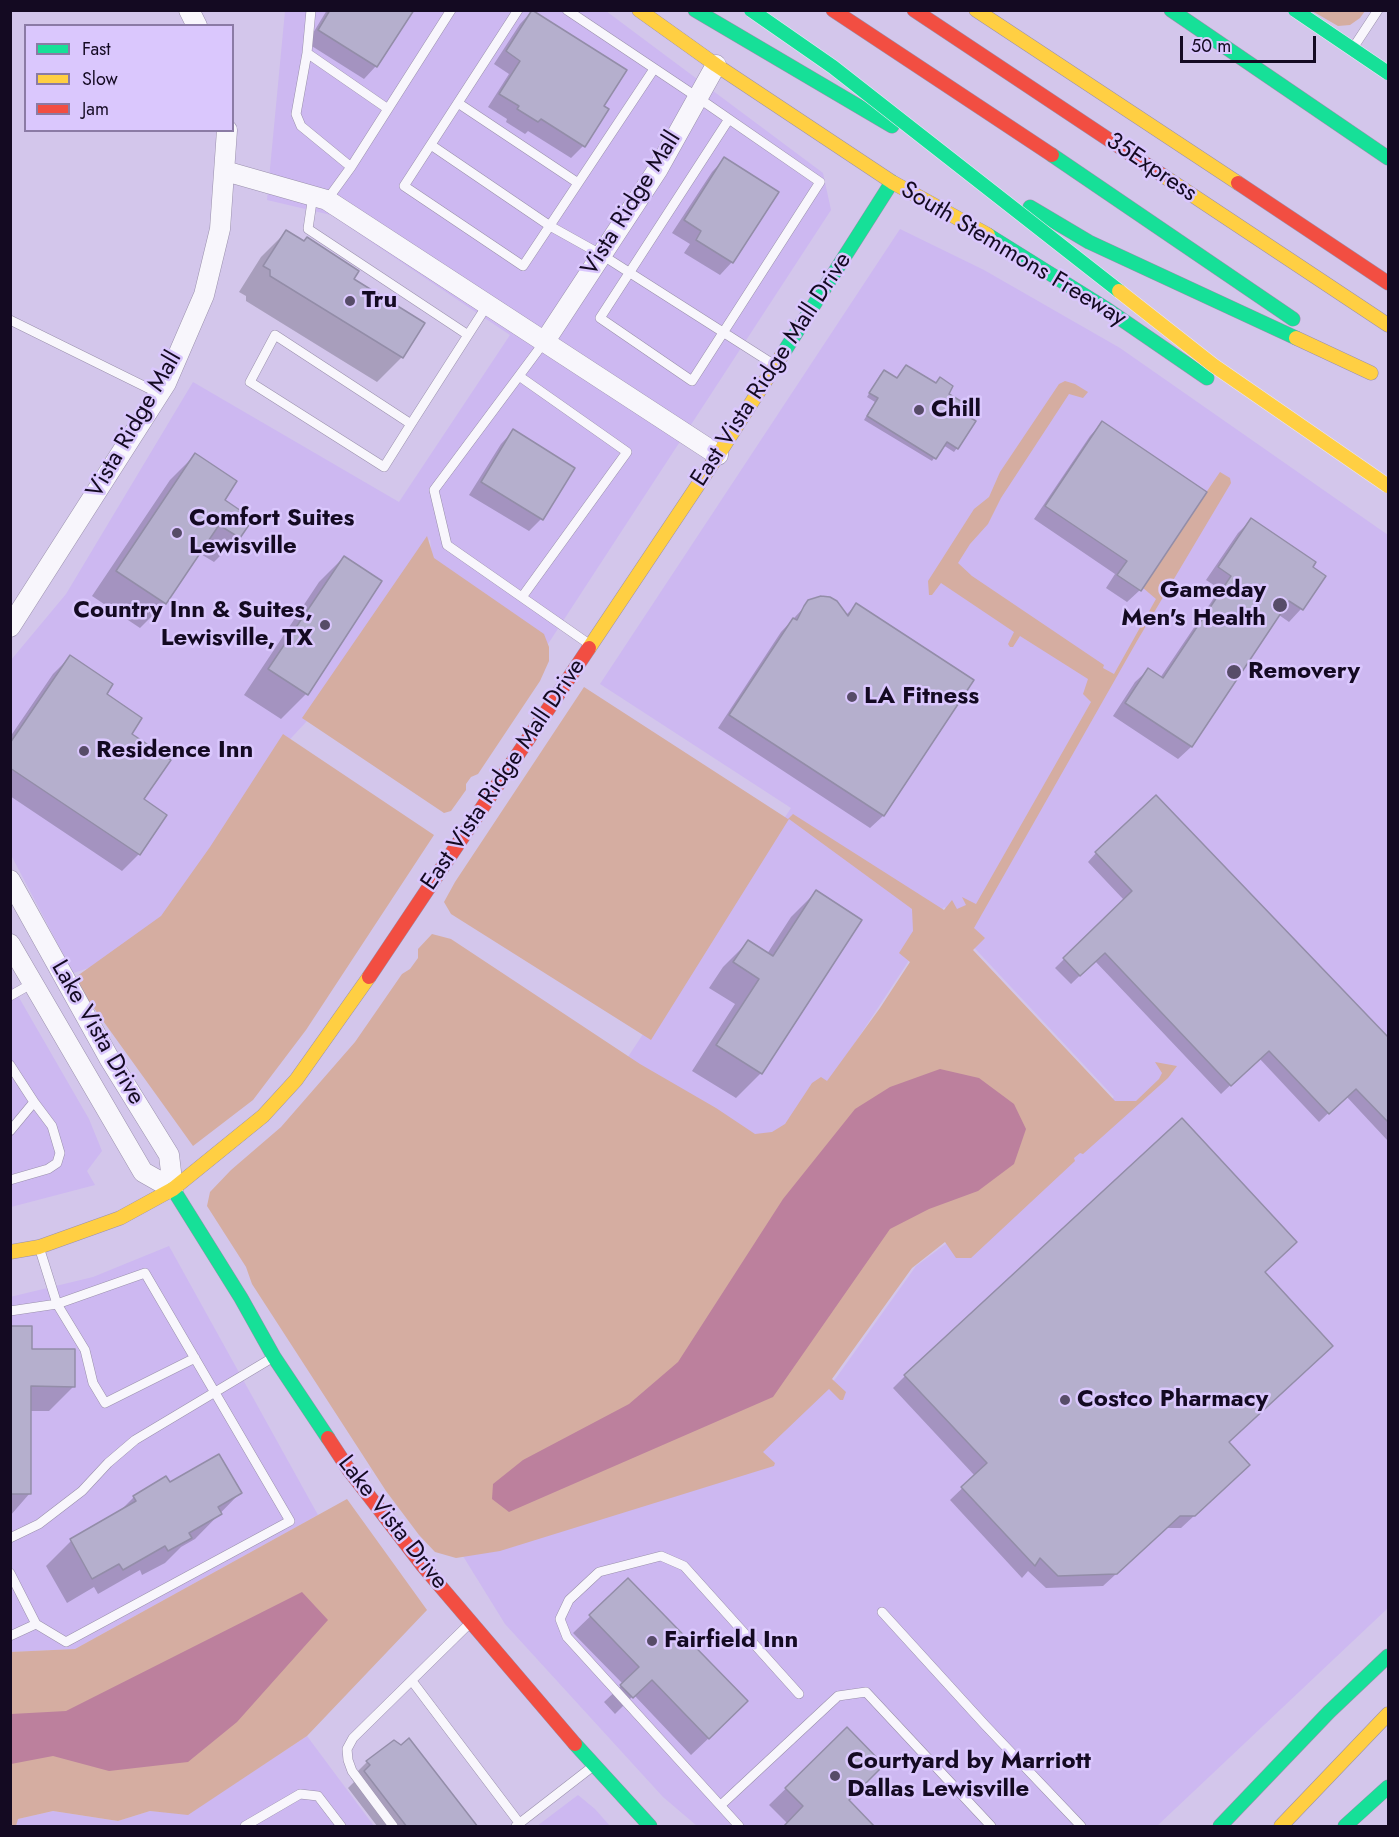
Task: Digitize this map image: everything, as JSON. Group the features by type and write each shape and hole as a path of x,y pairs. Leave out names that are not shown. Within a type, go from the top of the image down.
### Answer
{"main road":[{"name":"South Stemmons Freeway","path":"639,10 716,65 892,182 1004,244 1105,308 1219,387"},
{"path":"695,10 1089,242 1375,376 1007,124 833,10"},
{"path":"751,10 833,67 896,115 1213,365 1389,486"},
{"name":"35Express","path":"914,10 1389,326"},
{"path":"976,10 1389,283"},
{"path":"1172,10 1389,158"},
{"path":"1294,10 1389,86"},
{"path":"1294,10 1389,73"},
{"name":"East Vista Ridge Mall Drive","path":"10,1252 70,1238 120,1218 173,1189 263,1116 296,1080 369,978 718,454 892,182"},
{"path":"1268,419 1389,498"},
{"name":"Lake Vista Drive","path":"173,1189 241,1298 274,1357 349,1470 418,1560 471,1623 594,1766 650,1827"},
{"path":"1220,1827 1329,1712 1389,1656"},
{"path":"1281,1827 1389,1714"},
{"path":"1345,1827 1389,1787"}],"street":[{"path":"189,10 196,24"},
{"name":"Vista Ridge Mall","path":"545,341 658,169 716,65"},
{"name":"Vista Ridge Mall","path":"10,627 132,440 166,383 204,296 220,229 227,132"},
{"path":"225,171 320,198 718,454"},
{"name":"Lake Vista Drive","path":"10,880 106,1052 169,1155 173,1189"},
{"name":"Lake Vista Drive","path":"10,944 143,1172 173,1189"}],"lane":[{"path":"311,10 307,53 296,114 301,126 351,167"},
{"path":"451,10 351,167 320,198 308,229 468,335"},
{"path":"518,10 404,186 523,266 654,69"},
{"path":"567,10 729,119 820,182 692,381 600,318 729,119"},
{"path":"1349,55 1378,10"},
{"path":"307,53 388,109"},
{"path":"458,103 578,183"},
{"path":"431,145 550,226 602,255 776,365"},
{"path":"411,423 275,335 250,382 384,467 488,304"},
{"path":"10,320 158,393"},
{"path":"545,341 434,490 447,545 591,645"},
{"path":"519,376 627,452 522,597"},
{"path":"10,996 33,983"},
{"path":"10,1065 52,1126 60,1153 57,1163 48,1169 10,1180"},
{"path":"10,1131 34,1102"},
{"path":"39,1247 57,1304 85,1350 93,1383 105,1403 195,1358"},
{"path":"10,1311 57,1304 145,1273 290,1521 66,1642 36,1624 10,1573"},
{"path":"10,1538 39,1524 73,1498 135,1440 274,1357"},
{"path":"739,1827 567,1637 560,1619 568,1600 599,1572 661,1556 684,1566 799,1694"},
{"path":"882,1612 1081,1827"},
{"path":"393,1827 352,1771 347,1749 353,1738 471,1623"},
{"path":"10,1636 36,1624"},
{"path":"412,1681 518,1825 594,1766"},
{"path":"721,1805 838,1696 866,1692 991,1827"},
{"path":"245,1827 300,1794 318,1796 341,1827"}],"shaded area":[{"path":"285,11 606,11 823,173 831,210 548,644 432,559 430,539 307,721 280,750 166,917 89,968 73,973 11,855 11,660 66,594 193,382 399,502 510,335 331,215 267,200"},
{"path":"1312,11 1365,11 1350,25 1338,26"},
{"path":"900,229 984,270 1120,348 1388,535 1388,1608 1157,1826 697,1826 663,1797 505,1624 458,1548 767,1447 836,1378 916,1266 951,1240 1114,1097 966,939 973,925 944,907 779,1159 626,1060 791,808 600,684"},
{"path":"1065,381 1088,392 1083,398 1069,394 1001,498 988,524 970,544 958,563 972,576 1104,665 1103,668 1114,674 1156,599 1142,587 1220,472 1230,478 1231,483 1137,641 974,928 985,938 973,950 1115,1101 1136,1101 1159,1079 1162,1073 1155,1062 1177,1066 1168,1078 1083,1154 1080,1153 1074,1158 1075,1161 971,1258 956,1258 945,1242 912,1268 832,1379 846,1392 843,1400 840,1400 829,1389 763,1452 775,1463 774,1466 500,1551 456,1558 435,1552 419,1535 386,1491 252,1284 246,1267 207,1206 210,1192 231,1170 281,1127 355,1042 402,974 410,969 418,958 418,949 432,934 451,939 640,1064 716,1108 755,1134 772,1132 785,1124 812,1083 821,1077 827,1081 880,1008 910,962 899,953 913,931 912,909 789,819 651,1040 451,914 444,902 584,687 788,819 793,814 944,910 952,900 957,909 966,905 962,897 976,904 1091,702 1083,694 1088,679 1020,636 1013,647 1010,647 1008,644 1014,632 941,583 932,595 929,595 928,581 974,509 989,497 1000,472 1059,384"},
{"path":"427,536 434,558 544,634 549,647 549,661 540,681 478,774 471,777 466,784 466,790 451,811 444,813 302,718"},
{"path":"283,734 434,835 306,1030 253,1100 193,1146 73,979 161,916 210,847"},
{"path":"10,982 89,1119 102,1151 87,1171 95,1185 11,1207"},
{"path":"940,1069 979,1078 1014,1104 1026,1129 1014,1164 978,1191 929,1209 890,1229 773,1397 509,1512 492,1499 493,1484 523,1460 629,1404 678,1362 783,1199 855,1109 890,1087"},
{"path":"169,1246 318,1515 75,1649 11,1652 10,1297 93,1277"},
{"path":"347,1499 427,1610 307,1736 188,1815 150,1811 118,1821 53,1811 18,1819 16,1826 11,1826 10,1652 75,1649"},
{"path":"302,1592 328,1620 237,1722 188,1762 109,1771 53,1756 11,1764 11,1714 66,1711"},
{"path":"307,1736 374,1826 16,1826 18,1819 53,1811 118,1821 150,1811 188,1814"},
{"path":"578,1795 610,1826 537,1826"}],"building":[{"path":"330,10 414,10 377,67 318,30"},
{"path":"532,10 627,70 604,106 609,109 585,147 541,119 538,122 517,109 519,106 499,94 520,61 506,51"},
{"path":"724,157 779,192 733,263 696,240 701,231 684,220"},
{"name":"Tru","path":"286,230 304,241 307,237 359,271 354,279 425,323 403,358 270,276 270,270 263,266"},
{"name":"Chill","path":"906,365 936,383 940,377 953,386 949,394 969,406 964,414 976,421 958,449 947,442 936,459 867,416 878,398 869,393 884,370 897,378"},
{"path":"1102,421 1207,492 1141,591 1117,575 1127,561 1045,506"},
{"path":"513,429 575,468 543,520 481,482"},
{"name":"Comfort Suites Lewisville","path":"195,453 237,481 225,500 253,519 240,538 219,525 166,604 116,571"},
{"path":"1251,518 1316,562 1313,567 1326,576 1303,610 1289,601 1192,747 1125,703 1148,668 1163,678 1231,576 1218,567"},
{"name":"Country Inn & Suites, Lewisville, TX","path":"344,556 382,581 308,695 268,669"},
{"name":"LA Fitness","path":"821,596 837,601 848,616 856,603 974,680 884,816 729,715 793,618 797,620 808,600"},
{"name":"Residence Inn","path":"70,655 113,684 107,694 142,718 132,734 171,760 144,799 167,815 140,855 10,768 10,743"},
{"path":"1156,795 1389,1038 1389,1123 1356,1089 1329,1114 1269,1051 1231,1086 1105,953 1080,976 1063,958 1132,891 1095,852"},
{"path":"816,890 862,920 762,1074 716,1045 759,979 733,962 748,940 773,956"},
{"path":"1182,1118 1297,1242 1265,1272 1333,1346 1229,1442 1250,1465 1195,1516 1180,1516 1117,1574 1058,1576 1040,1558 1035,1566 961,1487 987,1463 904,1375"},
{"path":"10,1326 32,1326 32,1349 75,1349 75,1387 31,1386 31,1494 10,1494"},
{"path":"219,1454 242,1493 218,1507 222,1514 189,1533 192,1538 168,1551 165,1546 123,1570 119,1564 92,1579 70,1539 136,1501 133,1496 166,1476 170,1482"},
{"name":"Fairfield Inn","path":"628,1578 748,1701 709,1739 652,1680 633,1698 620,1685 639,1667 589,1615"},
{"name":"Courtyard by Marriott Dallas Lewisville","path":"847,1727 884,1765 849,1800 875,1827 783,1827 803,1806 785,1788"},
{"path":"409,1738 478,1827 407,1827 364,1771 370,1765 366,1761 394,1740 401,1745"}],"traffic: fast":[{"path":"695,10 892,126"},
{"path":"751,10 833,67 1119,291"},
{"path":"1171,10 1388,158"},
{"path":"1295,10 1388,73"},
{"path":"1052,155 1293,319"},
{"path":"782,355 892,182"},
{"path":"1030,207 1089,242 1296,338"},
{"path":"988,235 1105,308 1207,378"},
{"path":"173,1189 241,1298 274,1357 328,1438"},
{"path":"1220,1826 1329,1712 1388,1656"},
{"path":"575,1744 650,1826"},
{"path":"1345,1826 1388,1787"}],"traffic: slow":[{"path":"639,10 716,65 892,182 988,235"},
{"path":"976,10 1238,183"},
{"path":"1162,175 1388,325"},
{"path":"1119,291 1213,365 1388,486"},
{"path":"1296,338 1371,373"},
{"path":"589,648 782,355"},
{"path":"10,1252 39,1247 120,1218 173,1189 263,1116 296,1080 369,977"},
{"path":"1281,1826 1388,1714"}],"traffic: jam":[{"path":"833,10 1052,155"},
{"path":"914,10 1162,175"},
{"path":"1238,183 1388,283"},
{"path":"369,977 589,648"},
{"path":"328,1438 349,1470 423,1566 575,1744"}],"place":[{"name":"Tru","path":"350,301"},
{"name":"Chill","path":"919,410"},
{"name":"Comfort Suites Lewisville","path":"177,533"},
{"name":"Gameday Men's Health","path":"1280,605"},
{"name":"Country Inn & Suites, Lewisville, TX","path":"325,625"},
{"name":"Removery","path":"1234,672"},
{"name":"LA Fitness","path":"852,697"},
{"name":"Residence Inn","path":"84,751"},
{"name":"Costco Pharmacy","path":"1065,1400"},
{"name":"Fairfield Inn","path":"652,1641"},
{"name":"Courtyard by Marriott Dallas Lewisville","path":"835,1776"}]}
